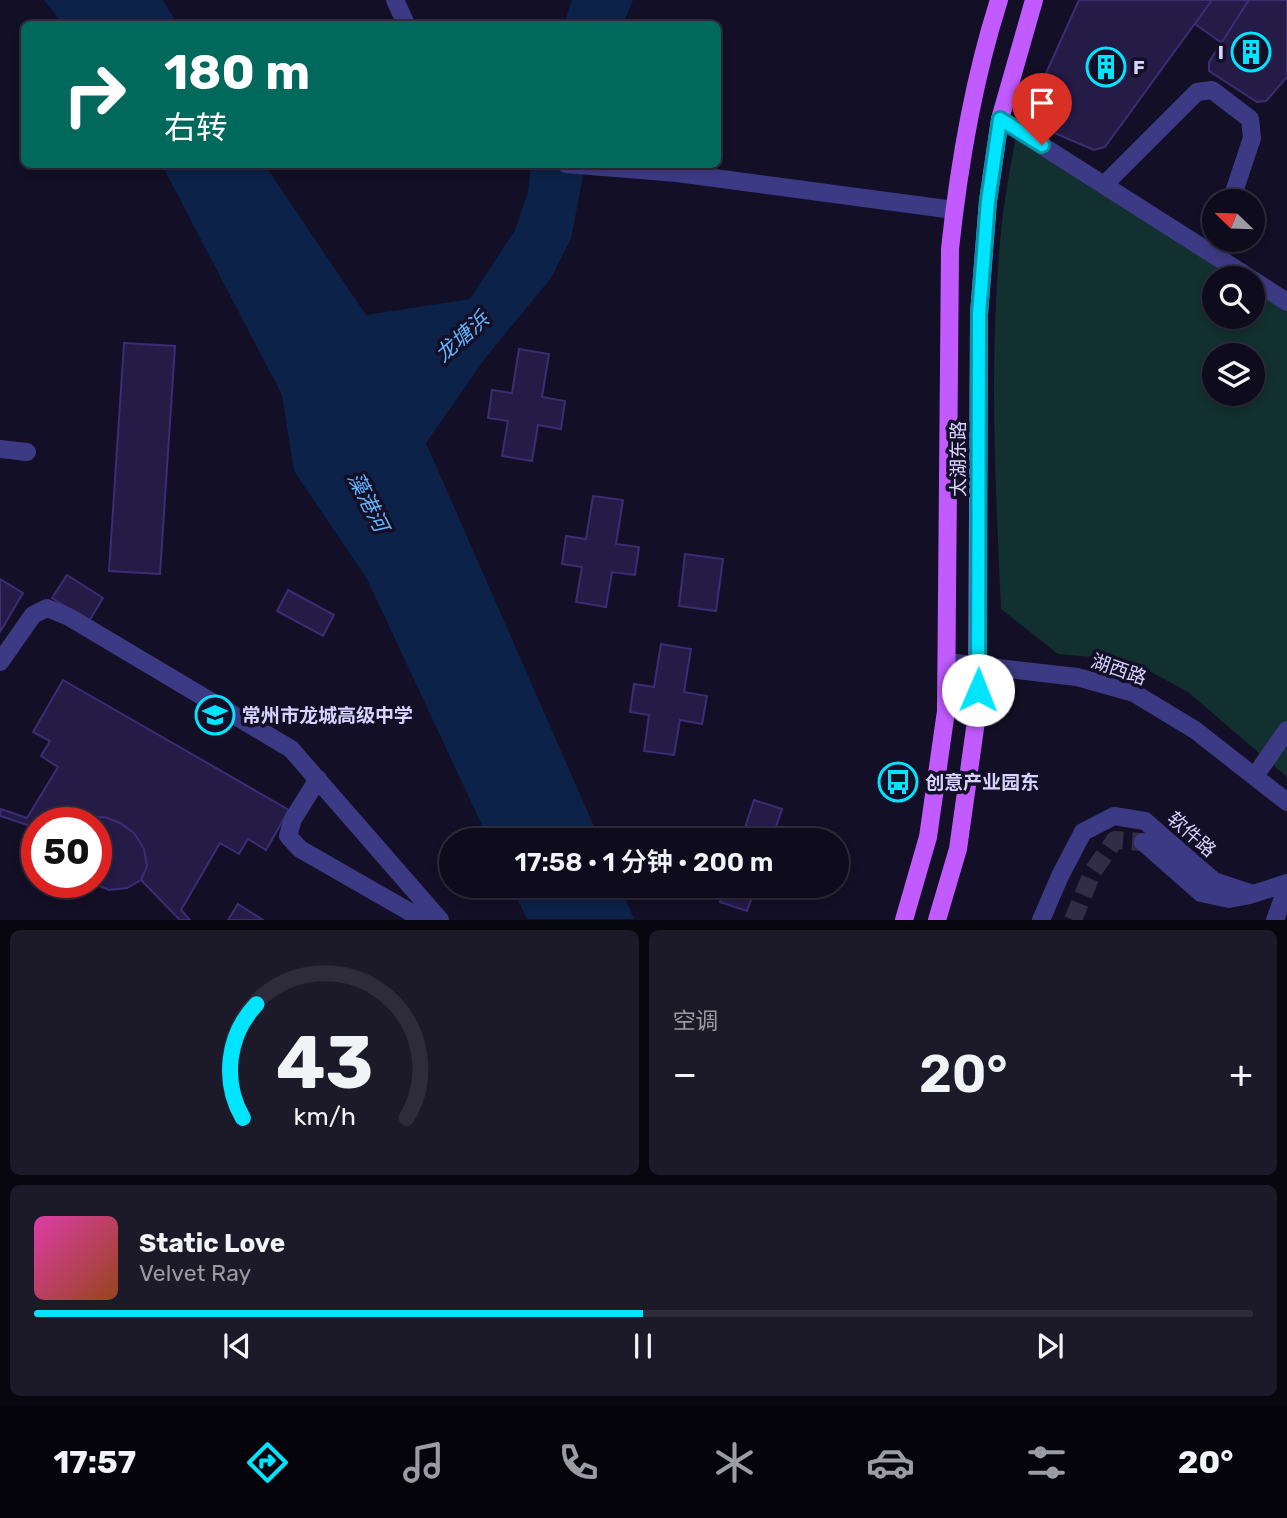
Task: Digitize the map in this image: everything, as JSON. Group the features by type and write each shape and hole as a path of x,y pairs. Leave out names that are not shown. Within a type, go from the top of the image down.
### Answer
{"main road":[{"name":"太湖东路","path":"904,919 928,837 946,711 948,309 954,210 970,110 999,0"},
{"name":"太湖东路","path":"937,919 958,849 978,714 979,314 988,201 1000,119 1034,0"}],"street":[{"path":"395,0 405,21"},
{"path":"1104,185 1197,92 1212,90 1250,119 1252,138 1235,189"},
{"path":"1000,119 1104,185 1202,240"},
{"path":"591,168 677,173 954,210"},
{"path":"1221,252 1237,266"},
{"path":"1265,288 1287,302"},
{"path":"0,450 27,452"},
{"path":"0,662 33,615 47,608 69,617 290,749 440,919"},
{"name":"湖西路","path":"947,662 1077,677 1134,693 1195,730 1287,802"},
{"path":"1255,776 1287,730"},
{"path":"318,779 293,819 288,836 300,849 424,919"},
{"name":"软件路","path":"1041,919 1083,832 1114,816 1145,821 1214,881 1253,894"},
{"path":"1143,842 1201,893 1229,899 1287,885"},
{"path":"1275,919 1287,885"}],"green space":[{"path":"1018,124 1202,240 1202,252 1221,252 1243,266 1202,266 1202,329 1265,329 1265,280 1287,294 1287,777 1188,692 1138,665 1104,658 1058,654 1001,609 994,361 1003,213"}],"water":[{"path":"44,0 163,0 175,21 61,21"},
{"path":"572,0 633,0 624,21 565,21"},
{"path":"164,168 267,168 366,315 470,299 515,230 528,192 531,168 584,168 571,239 551,278 486,357 426,443 595,828 483,828 367,579 294,471 282,395"},
{"path":"517,898 625,898 634,919 527,919"}],"building":[{"name":"F","path":"1079,0 1212,0 1105,147 1094,150 1031,123 1029,111"},
{"path":"1212,0 1249,0 1222,43 1195,24"},
{"name":"I","path":"1249,0 1287,0 1287,77 1266,101 1257,102 1209,71 1209,62"},
{"path":"124,343 175,346 160,574 109,571"},
{"path":"519,349 549,354 542,397 565,401 561,429 538,425 532,461 502,456 508,421 488,418 492,390 512,393"},
{"path":"593,496 623,500 616,544 639,547 635,575 612,572 606,607 576,602 582,567 562,564 566,536 586,539"},
{"path":"685,554 723,559 716,611 679,606"},
{"path":"67,575 103,598 89,621 52,598"},
{"path":"0,579 23,593 0,632"},
{"path":"288,590 334,615 323,636 277,611"},
{"path":"661,644 691,649 684,692 707,696 702,724 680,720 674,755 644,751 649,715 630,712 634,684 654,687"},
{"path":"63,680 289,810 266,850 248,839 239,854 220,843 181,910 190,920 180,920 141,880 147,866 144,849 134,833 112,820 112,807 34,807 58,767 41,756 50,741 33,732"},
{"path":"754,800 782,809 776,828 745,828"},
{"path":"1,809 21,816 21,823 0,816"},
{"path":"112,820 134,833 144,849 147,866 141,880 127,888 112,890"},
{"path":"721,898 752,898 747,911 720,902"},
{"path":"238,904 263,920 228,920"}],"tunnel":[{"path":"1073,920 1093,871 1115,840 1143,842"}],"place":[{"name":"I","path":"1251,52"},
{"name":"F","path":"1106,67"},
{"name":"常州市龙城高级中学","path":"215,715"},
{"name":"创意产业园东","path":"898,782"}],"route":[{"path":"978,690 979,314 982,255 1000,119 1042,145"}],"water label":[{"name":"龙塘浜","path":"462,337"},
{"name":"藻港河","path":"368,502"}]}
